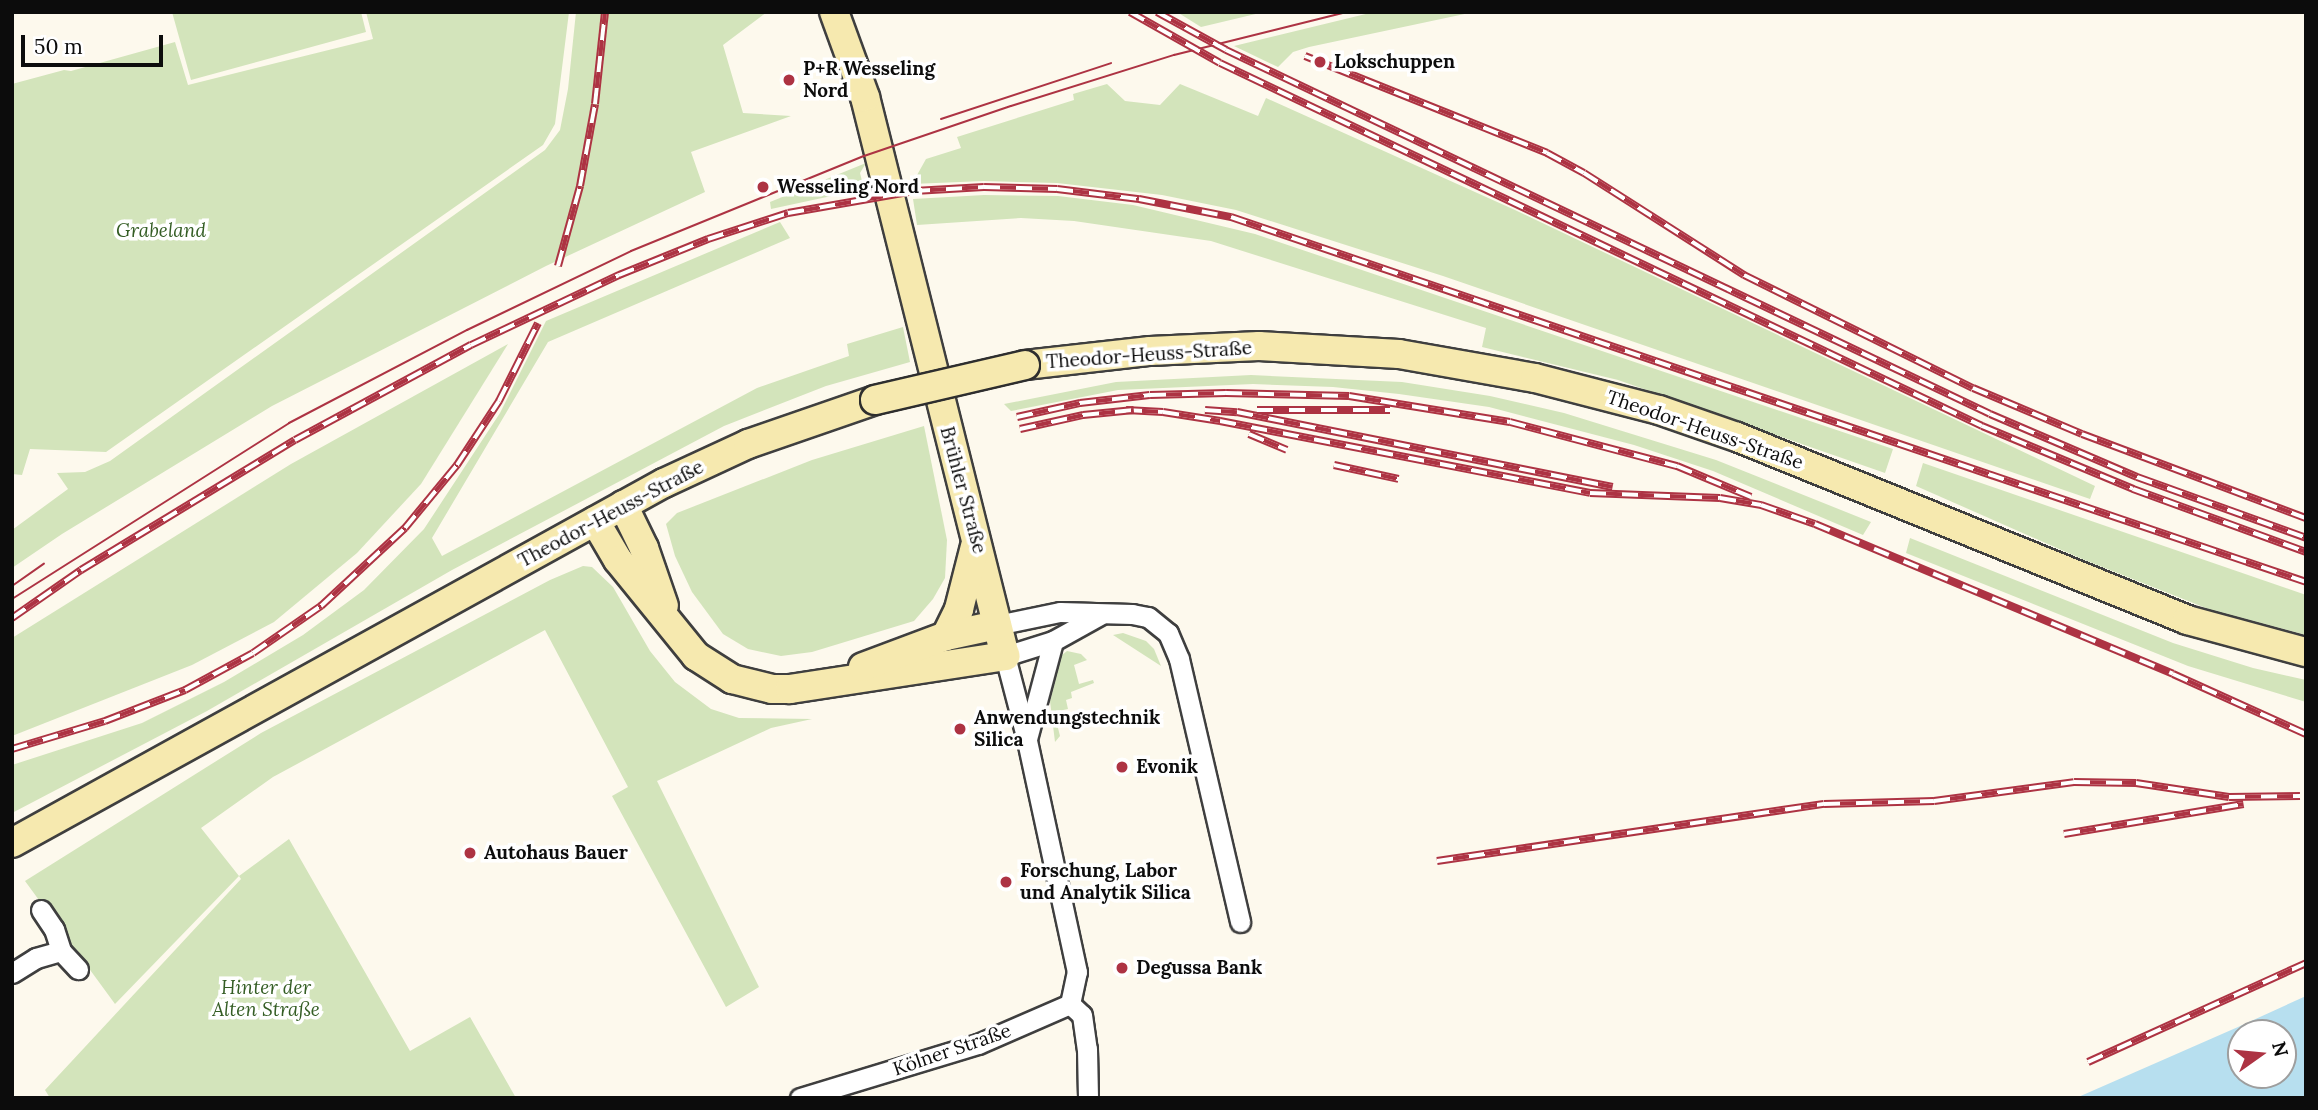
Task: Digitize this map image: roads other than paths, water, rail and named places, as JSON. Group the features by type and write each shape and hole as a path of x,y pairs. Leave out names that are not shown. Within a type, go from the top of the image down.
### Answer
{"main road":[{"name":"Brühler Straße","path":"834,12 865,97 1005,656"},
{"name":"Theodor-Heuss-Straße","path":"12,844 664,482 748,444 875,400 1025,365 1113,354 1259,346 1399,354 1535,377 1659,410 1737,438 2187,620 2306,652"},
{"path":"623,505 644,548 671,627"},
{"path":"595,521 618,560 695,656 732,679 772,689 813,686 1005,656"},
{"path":"946,636 960,609 976,541"},
{"path":"813,686 946,636 997,625"}],"street":[{"path":"997,625 1060,612 1148,617 1160,624 1173,644 1240,922"},
{"path":"1005,656 1054,641 1100,615"},
{"path":"1027,740 1054,641"},
{"name":"Brühler Straße","path":"1005,656 1027,740 1077,972 1070,1004"},
{"path":"41,910 54,929 61,951 78,969"},
{"path":"12,973 36,958 61,951"},
{"path":"1070,1004 1082,1015 1087,1049 1088,1098"},
{"name":"Kölner Straße","path":"800,1098 978,1044 1070,1004"}],"water":[{"path":"2306,996 2306,1098 2076,1098 2227,1032 2227,1089 2297,1089 2297,1019 2256,1019"}],"tram line":[{"path":"12,599 289,423 467,330 631,251 864,156 1011,106 1174,55 1347,12"},
{"path":"941,119 1111,63"},
{"path":"12,586 44,564"}],"railway":[{"path":"558,266 580,186 595,104 605,12"},
{"path":"1130,12 1220,63 1982,426 2133,489 2306,552"},
{"path":"1157,12 1226,50 1990,414 2137,477 2306,538"},
{"path":"1305,56 1547,153 1584,173 1744,275 1973,388 2082,434 2306,518"},
{"path":"12,618 81,570 295,440 471,345 619,275 708,239 788,213 914,191 984,187 1057,189 1139,199 1231,217 2306,582"},
{"path":"12,749 105,721 185,690 253,653 321,606 405,528 457,465 499,401 538,323"},
{"path":"1017,417 1080,403 1150,395 1226,393 1349,396 1510,422 1677,466 1751,497"},
{"path":"1126,410 1163,412 1220,421 1590,493 1720,498 1761,505 1815,524 2173,674 2306,734"},
{"path":"1020,429 1083,415 1134,410"},
{"path":"1205,410 1237,412 1613,487"},
{"path":"1257,410 1390,410"},
{"path":"1249,434 1287,450"},
{"path":"1334,465 1399,479"},
{"path":"1437,861 1824,804 1934,801 2074,782 2136,783 2229,797 2300,796"},
{"path":"2064,834 2244,804"},
{"path":"2088,1062 2306,963"}],"place":[{"name":"Lokschuppen","path":"1320,62"},
{"name":"P+R Wesseling Nord","path":"789,80"},
{"name":"Wesseling Nord","path":"763,187"},
{"name":"Anwendungstechnik Silica","path":"960,729"},
{"name":"Evonik","path":"1122,767"},
{"name":"Autohaus Bauer","path":"470,853"},
{"name":"Forschung, Labor und Analytik Silica","path":"1006,882"},
{"name":"Degussa Bank","path":"1122,968"}],"park label":[{"name":"Grabeland","path":"161,231"},
{"name":"Hinter der Alten Straße","path":"266,999"}]}
